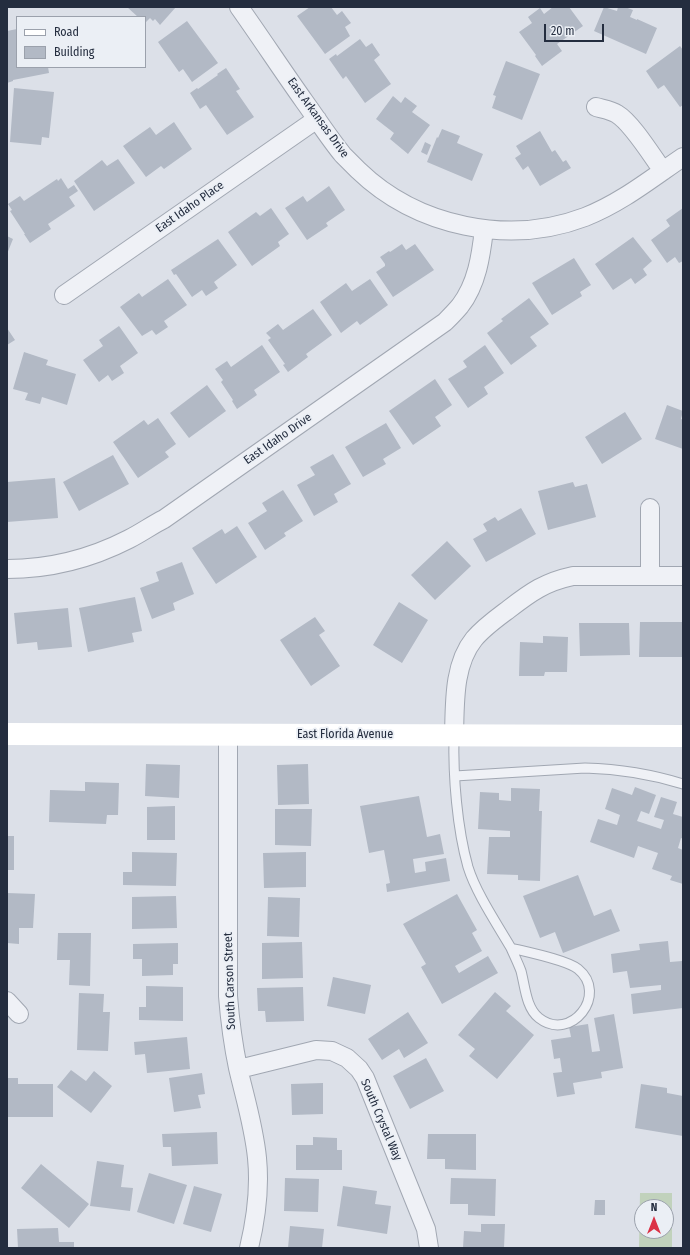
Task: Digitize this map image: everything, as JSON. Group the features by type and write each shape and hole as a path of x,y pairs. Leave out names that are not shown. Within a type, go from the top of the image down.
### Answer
{"street":[{"name":"East Arkansas Drive","path":"239,7 344,156 368,179 386,193 416,210 442,220 484,229 519,230 552,226 585,217 616,202 683,157"},
{"path":"596,107 616,113 623,118 663,171"},
{"name":"East Idaho Place","path":"64,296 317,119"},
{"name":"East Idaho Drive","path":"7,569 45,566 74,560 103,551 130,539 164,519 444,322 460,305 472,286 481,258 484,229"},
{"path":"650,508 650,576"},
{"path":"454,736 457,682 465,654 473,640 484,628 526,595 544,585 573,576 683,576"},
{"name":"East Florida Avenue","path":"7,734 683,736"},
{"name":"South Carson Street","path":"228,735 228,996 232,1036 253,1130 257,1158 258,1186 254,1228 249,1248"},
{"name":"South Crystal Way","path":"239,1069 316,1050 332,1051 342,1055 359,1069 365,1078 426,1228 429,1248"}],"lane":[{"path":"454,736 455,776 459,818 468,867 476,887 511,948 520,970 531,1008 539,1018 550,1024 563,1024 575,1020 583,1012 589,1001 589,989 585,976 578,968 568,963 511,948"},
{"path":"455,776 604,768 654,775 683,784"}],"green space":[{"path":"640,1193 672,1193 672,1199 640,1199"},
{"path":"639,1239 672,1239 672,1248 639,1248"}],"building":[{"path":"127,7 176,7 160,25 155,19 153,21 150,18 146,22 146,16 137,16"},
{"path":"310,7 331,7 337,15 342,11 351,23 345,27 350,36 325,54 297,16"},
{"path":"553,7 569,7 583,26 557,44 562,51 542,66 519,32 532,23 528,17 540,8 544,14"},
{"path":"604,7 617,11 618,7 625,7 633,10 630,17 657,28 646,54 594,31"},
{"path":"187,21 218,63 192,82 183,69 179,72 158,42"},
{"path":"16,29 16,68 48,68 49,73 13,80 7,83 7,31"},
{"path":"360,39 366,47 372,43 380,55 374,60 391,84 365,103 346,76 343,79 329,59 336,54 337,56"},
{"path":"680,46 683,50 683,105 680,107 664,85 658,89 646,71"},
{"path":"506,61 540,74 522,120 492,108 496,96 493,95"},
{"path":"226,68 240,89 236,91 254,117 227,135 206,105 200,109 190,93 197,88 198,89"},
{"path":"14,88 54,92 49,138 42,137 41,145 10,142"},
{"path":"393,96 401,103 405,97 417,106 412,112 430,125 408,154 390,139 394,133 376,119"},
{"path":"174,122 192,149 164,169 161,166 146,177 123,146 150,127 156,135"},
{"path":"442,129 460,136 457,143 483,154 472,181 427,162 437,137 438,138"},
{"path":"540,131 552,152 555,150 563,162 566,160 571,168 540,186 528,166 523,170 515,158 521,154 516,146"},
{"path":"425,142 431,145 427,155 421,152"},
{"path":"118,159 135,183 94,211 74,181 102,160 107,166"},
{"path":"61,178 68,189 74,185 78,191 69,197 75,206 48,224 51,229 30,243 10,211 12,210 8,204 20,196 24,201 57,179 58,181"},
{"path":"329,186 345,210 326,223 328,226 307,240 285,208 303,196 307,202"},
{"path":"271,208 289,234 278,242 280,246 252,266 228,232 256,212 260,216"},
{"path":"683,208 683,261 679,263 675,257 667,263 651,240 670,226 666,220"},
{"path":"7,236 13,239 7,254"},
{"path":"633,237 652,261 643,269 647,275 635,284 631,278 613,290 595,264"},
{"path":"218,239 237,265 214,282 218,288 206,296 202,290 192,297 176,274 174,275 171,270"},
{"path":"402,244 406,250 415,244 434,270 393,297 376,272 385,266 380,257"},
{"path":"574,258 591,285 580,292 582,296 552,315 532,283"},
{"path":"168,279 187,305 164,321 168,327 156,335 152,330 142,336 120,307 139,293 142,297"},
{"path":"370,279 388,305 360,325 357,321 341,333 320,302 346,283 352,291"},
{"path":"529,298 549,324 530,337 537,346 511,365 487,333 503,321 501,319"},
{"path":"313,309 332,335 306,354 308,357 288,372 283,365 285,364 268,340 271,338 266,333 278,324 283,330"},
{"path":"119,326 138,353 120,366 124,373 112,381 108,375 99,382 83,360 103,346 99,340"},
{"path":"7,328 15,340 7,345"},
{"path":"262,345 280,372 254,390 257,395 237,409 221,382 223,380 215,369 227,361 231,367"},
{"path":"485,345 504,373 484,387 488,394 468,408 448,379 467,367 463,361"},
{"path":"24,352 48,360 46,365 76,374 67,405 42,397 40,404 25,400 28,393 13,389"},
{"path":"435,379 452,405 435,417 441,426 413,445 389,411"},
{"path":"207,385 226,411 189,438 170,413"},
{"path":"667,405 683,411 681,419 683,420 683,449 655,439"},
{"path":"625,412 642,439 602,464 585,437"},
{"path":"158,418 176,444 165,452 169,457 138,478 113,442 144,420 148,425"},
{"path":"386,423 401,448 383,459 386,464 363,477 345,447"},
{"path":"333,454 351,484 334,494 338,502 314,516 297,485 315,475 310,467"},
{"path":"113,455 129,484 79,511 63,482"},
{"path":"55,478 58,518 7,522 7,482"},
{"path":"573,482 575,487 587,484 596,517 548,530 538,491"},
{"path":"283,490 303,521 284,533 286,536 265,550 248,523 267,511 262,503"},
{"path":"521,508 536,534 486,562 473,539 487,531 483,524 495,517 498,521"},
{"path":"237,526 257,557 216,584 192,548 222,529 225,534"},
{"path":"447,541 471,566 435,600 411,575"},
{"path":"182,562 194,594 173,603 175,610 152,619 140,588 159,581 156,572"},
{"path":"135,597 142,631 132,633 134,642 88,652 79,608"},
{"path":"399,602 428,620 402,663 373,645"},
{"path":"68,608 72,647 38,650 37,642 17,644 14,613"},
{"path":"315,617 325,631 319,635 340,666 311,686 280,640"},
{"path":"640,622 683,622 683,657 639,657"},
{"path":"579,623 629,623 630,655 580,656"},
{"path":"543,636 568,637 567,672 545,672 544,676 519,676 520,642 543,643"},
{"path":"146,764 180,765 179,798 145,796"},
{"path":"308,764 309,804 278,805 277,765"},
{"path":"85,782 119,783 118,815 107,815 106,824 49,822 50,790 85,791"},
{"path":"635,787 656,795 649,814 641,811 637,821 661,829 664,820 654,817 661,797 677,802 673,814 683,817 683,839 681,838 678,848 683,850 683,884 670,880 672,876 652,869 658,853 638,846 634,858 590,842 598,819 617,825 620,815 605,809 612,788 632,795"},
{"path":"511,788 540,789 539,811 542,811 540,881 518,880 518,875 487,874 489,837 510,837 510,831 478,829 480,792 499,793 499,800 511,801"},
{"path":"419,796 427,837 440,834 444,854 413,859 415,873 426,871 425,862 446,858 450,881 387,892 386,884 390,883 384,850 369,853 360,806"},
{"path":"175,806 175,840 147,840 147,807"},
{"path":"275,809 312,809 311,846 275,845"},
{"path":"7,836 14,836 14,870 7,870"},
{"path":"132,852 177,853 176,886 123,885 123,872 132,872"},
{"path":"306,852 306,887 264,888 263,853"},
{"path":"578,875 594,916 611,909 620,931 563,953 555,932 540,938 523,896"},
{"path":"7,893 35,894 33,928 19,928 19,944 7,943"},
{"path":"457,894 477,930 472,933 482,951 455,966 459,973 488,956 498,973 442,1004 421,967 426,964 403,924"},
{"path":"176,896 177,928 132,929 132,897"},
{"path":"268,897 300,898 299,937 267,936"},
{"path":"58,933 91,933 90,986 69,985 70,960 57,960"},
{"path":"668,941 670,962 682,961 683,1008 633,1014 631,994 661,990 661,985 630,988 627,971 613,973 611,954 640,950 639,944"},
{"path":"302,942 303,978 262,979 262,943"},
{"path":"178,943 178,964 173,964 173,975 142,976 142,959 133,959 133,944"},
{"path":"333,977 371,985 365,1014 327,1006"},
{"path":"146,986 183,987 183,1021 139,1020 139,1007 146,1007"},
{"path":"303,987 304,1021 266,1022 265,1011 258,1011 257,988"},
{"path":"495,992 511,1006 506,1011 534,1035 497,1079 469,1056 475,1049 458,1035"},
{"path":"79,993 104,994 103,1012 110,1012 108,1051 77,1050"},
{"path":"408,1012 428,1043 404,1058 399,1049 382,1060 368,1039"},
{"path":"614,1014 623,1068 601,1072 602,1078 573,1083 575,1094 557,1097 553,1073 562,1072 560,1058 554,1059 551,1040 571,1037 569,1027 588,1024 592,1052 600,1051 594,1018"},
{"path":"187,1037 190,1069 147,1073 145,1054 135,1055 134,1042"},
{"path":"426,1058 444,1091 410,1109 393,1076"},
{"path":"71,1070 86,1081 94,1071 112,1086 91,1113 57,1087"},
{"path":"202,1073 205,1094 198,1095 201,1108 174,1112 169,1078"},
{"path":"7,1078 18,1078 18,1084 53,1084 53,1117 7,1117"},
{"path":"323,1083 323,1114 292,1115 291,1084"},
{"path":"641,1084 667,1088 667,1093 683,1096 683,1136 635,1128"},
{"path":"217,1132 218,1164 172,1166 171,1147 163,1147 162,1134"},
{"path":"428,1134 476,1134 476,1170 445,1169 445,1159 427,1159"},
{"path":"313,1137 337,1138 337,1150 342,1150 342,1170 296,1170 296,1145 313,1145"},
{"path":"97,1161 124,1165 121,1187 133,1188 130,1211 90,1206"},
{"path":"41,1164 89,1204 69,1228 21,1188"},
{"path":"149,1173 187,1185 174,1224 137,1212"},
{"path":"285,1178 319,1179 318,1212 284,1211"},
{"path":"451,1178 496,1179 495,1216 468,1215 468,1204 450,1204"},
{"path":"194,1186 222,1194 211,1232 183,1224"},
{"path":"343,1186 377,1191 375,1204 391,1206 387,1234 337,1226"},
{"path":"595,1200 605,1200 605,1215 594,1215"},
{"path":"481,1224 505,1224 504,1248 463,1248 464,1231 481,1232"},
{"path":"290,1226 324,1229 322,1248 288,1248"},
{"path":"58,1228 59,1242 74,1242 74,1248 18,1248 17,1229"}]}
